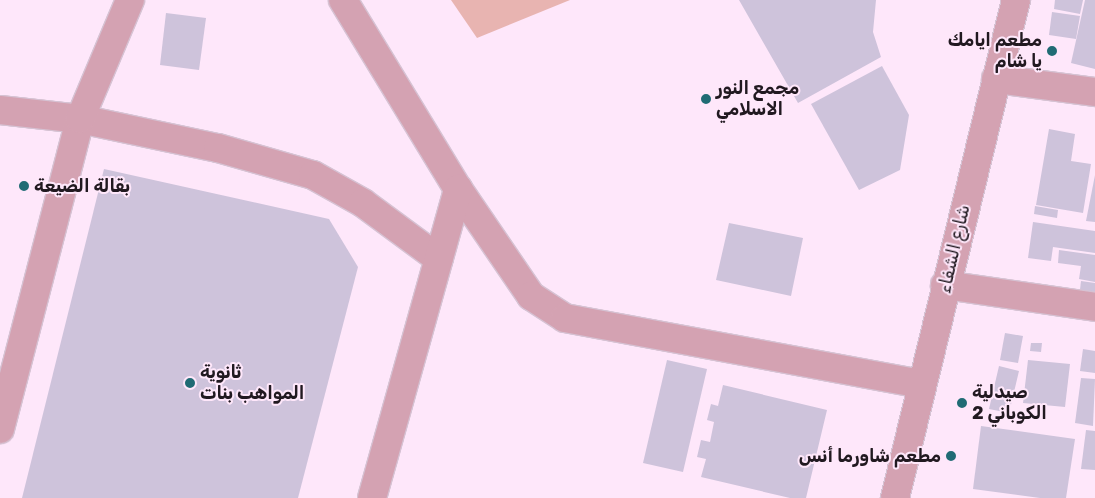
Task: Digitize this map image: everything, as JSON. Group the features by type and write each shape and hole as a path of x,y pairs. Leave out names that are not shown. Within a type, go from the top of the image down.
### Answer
{"street":[{"path":"0,429 80,119 130,0"},
{"path":"343,0 458,189 531,296 566,318 921,384"},
{"name":"شارع الشفاء","path":"895,498 945,285 1016,0"},
{"path":"996,79 1095,92"},
{"path":"0,110 80,119 218,148 313,175 363,203 439,259"},
{"path":"372,498 458,189"},
{"path":"945,285 1095,307"}],"shaded area":[{"path":"451,0 570,0 477,38"}],"building":[{"path":"739,0 876,0 873,32 881,57 798,103"},
{"path":"1055,0 1083,0 1080,14 1054,9"},
{"path":"1085,0 1095,0 1095,69 1071,63"},
{"path":"1052,12 1080,16 1076,39 1049,35"},
{"path":"166,13 206,18 199,70 160,65"},
{"path":"882,66 909,115 900,170 859,190 811,104"},
{"path":"1049,129 1075,134 1071,161 1091,164 1083,213 1036,205"},
{"name":"ثانوية المواهب بنات","path":"104,169 329,219 358,267 298,498 22,498"},
{"path":"1095,175 1095,222 1086,221"},
{"path":"1035,206 1058,210 1057,218 1034,214"},
{"path":"1033,222 1095,231 1095,253 1053,247 1051,261 1028,258"},
{"path":"729,223 803,238 791,296 716,280"},
{"path":"1059,250 1095,255 1095,282 1079,279 1081,266 1058,263"},
{"path":"1081,281 1095,283 1095,300 1079,298"},
{"path":"1005,333 1023,336 1018,363 1000,360"},
{"path":"1031,343 1042,343 1041,352 1030,351"},
{"path":"1083,349 1095,351 1095,373 1080,371"},
{"path":"667,360 707,369 683,472 643,463"},
{"path":"1028,360 1070,364 1065,407 1023,403"},
{"path":"999,366 1019,371 1009,413 989,409"},
{"path":"1081,378 1095,379 1093,426 1075,423"},
{"path":"723,385 827,410 806,498 790,498 701,477 706,459 697,457 701,440 710,442 714,422 707,420 711,404 718,406"},
{"path":"981,426 1075,439 1066,498 1040,498 973,489"},
{"path":"1086,430 1095,431 1095,470 1081,469"}],"place":[{"name":"مطعم ايامك يا شام","path":"1052,51"},
{"name":"مجمع النور الاسلامي","path":"706,99"},
{"name":"بقالة الضيعة","path":"24,186"},
{"name":"ثانوية المواهب بنات","path":"190,383"},
{"name":"صيدلية الكوباني 2","path":"962,403"},
{"name":"مطعم شاورما أنس","path":"951,456"}]}
